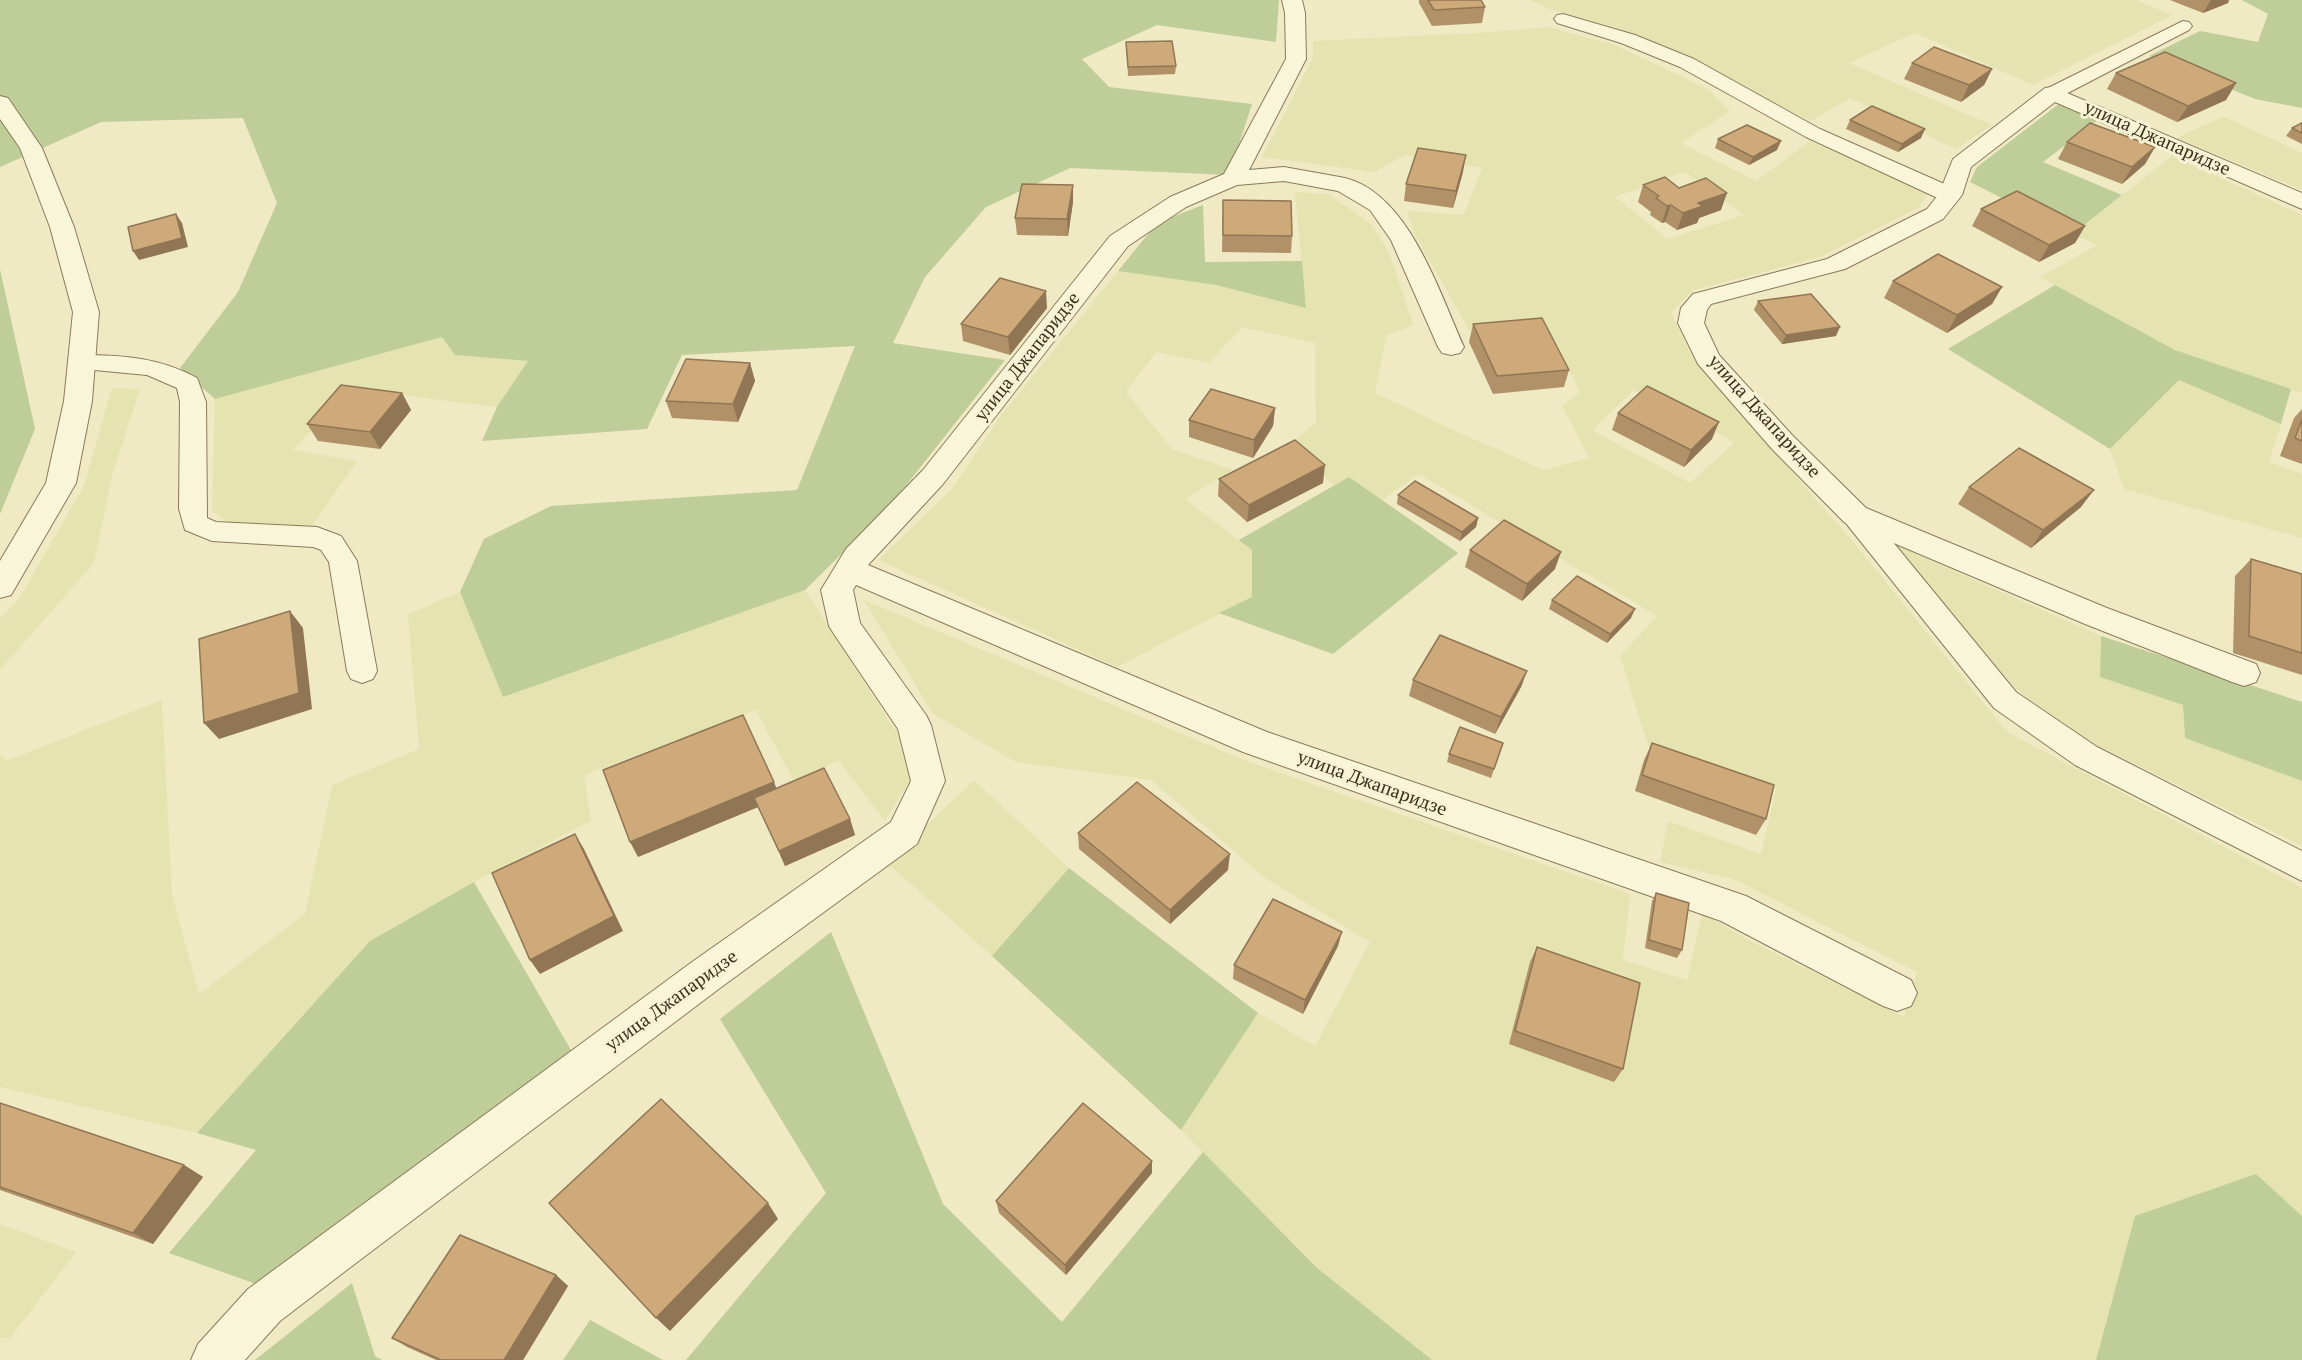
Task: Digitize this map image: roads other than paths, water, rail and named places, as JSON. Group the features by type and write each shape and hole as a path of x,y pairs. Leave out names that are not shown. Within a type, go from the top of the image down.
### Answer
{"street":[{"path":"1233,178 1296,59 1295,13 1292,0"},
{"name":"улица Джапаридзе","path":"2244,672 2096,616 1855,515 1782,442 1707,358 1691,322 1694,308 1702,299 1836,264 1935,213 1950,195 1961,164 2053,93 2302,202"},
{"path":"0,103 31,148 62,227 86,312 78,401 61,483 0,587"},
{"name":"улица Джапаридзе","path":"214,1360 264,1305 706,975 904,833 928,781 914,725 845,626 837,590 857,557 933,477 1119,241 1178,202 1233,178 1284,174 1345,185 1378,205 1403,239 1451,347"},
{"name":"улица Джапаридзе","path":"849,569 1255,742 1733,908 1897,993"}],"lane":[{"path":"1563,19 1628,39 1687,63 1813,133 1950,195"},
{"path":"2053,93 2183,26"},
{"path":"81,363 125,363 151,366 173,374 188,384 193,402 192,510 195,523 212,531 317,537 331,543 343,561 362,671"},
{"path":"1855,515 2005,700 2086,756 2302,867"}]}
